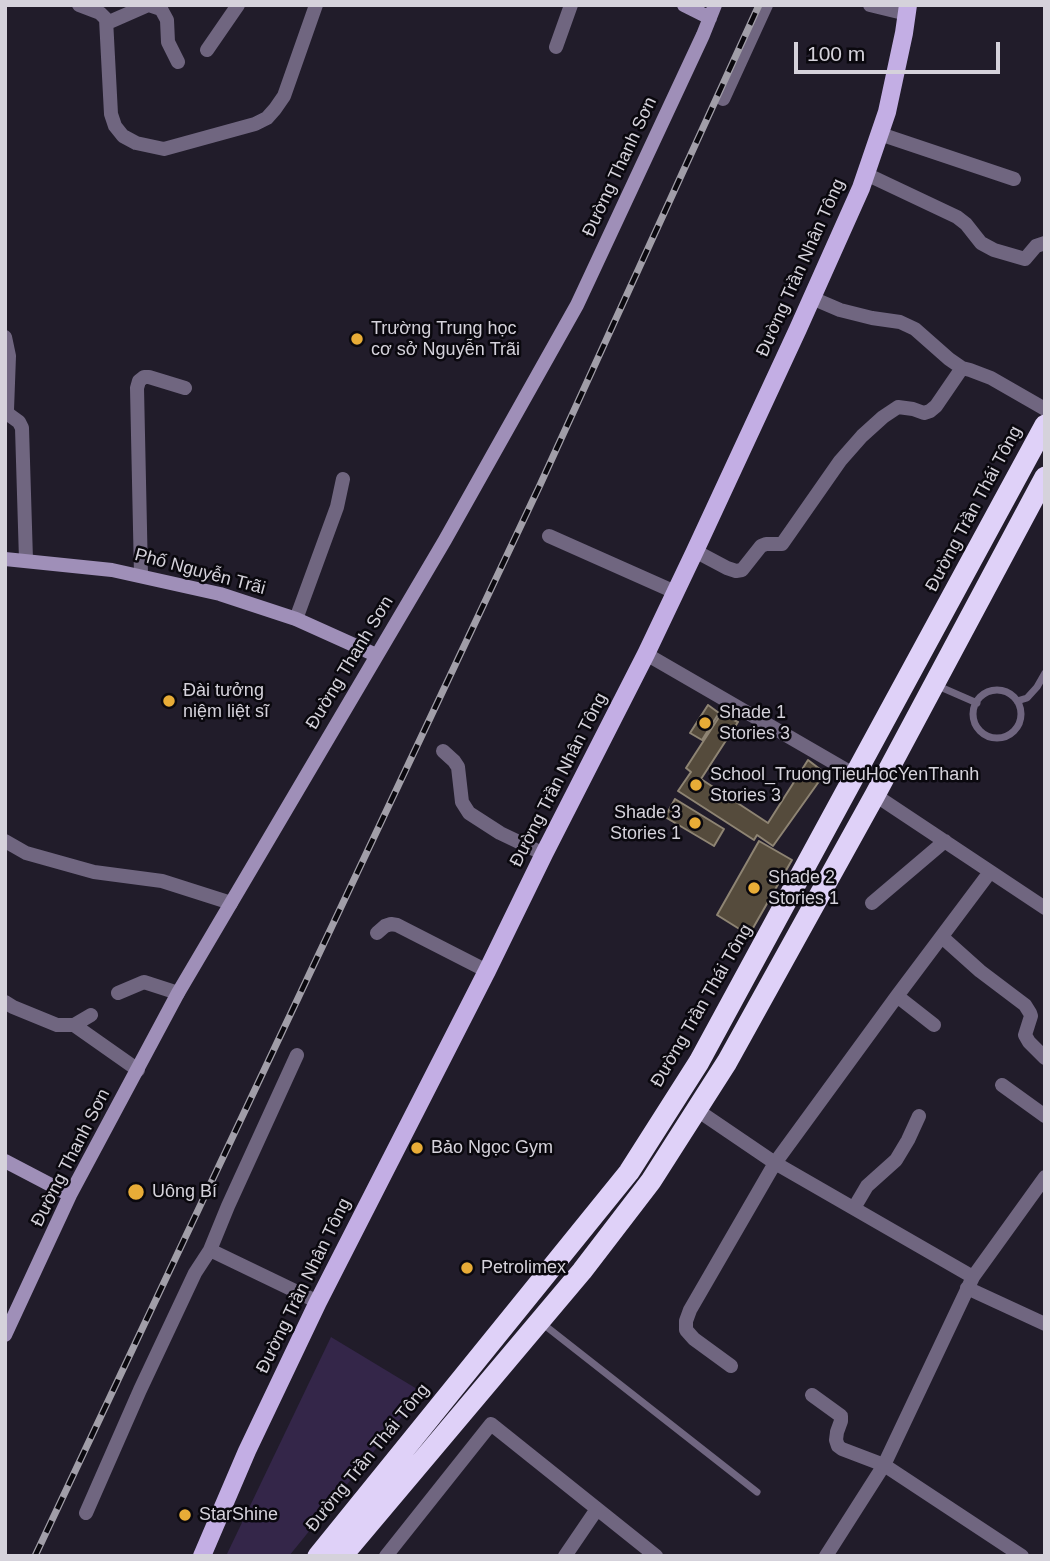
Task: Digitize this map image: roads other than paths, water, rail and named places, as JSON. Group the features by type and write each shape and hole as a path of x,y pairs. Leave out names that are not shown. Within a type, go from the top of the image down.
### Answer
{"highway":[{"name":"Đường Trần Thái Tông","path":"318,1556 629,1172 699,1062 1045,425"},
{"path":"342,1556 582,1271 651,1181 727,1062 1035,504 1045,477"},
{"path":"759,953 780,964"}],"main road":[{"name":"Đường Trần Nhân Tông","path":"202,1556 247,1451 318,1302 488,971 646,654 812,298 866,174 880,134 908,10"}],"street":[{"path":"79,5 100,13 107,23 110,114 115,126 123,136 136,143 164,149 255,124 267,118 284,96 316,5"},
{"path":"107,23 149,5 161,9 167,20 168,42 178,62"},
{"path":"207,50 238,5"},
{"path":"556,47 571,5"},
{"path":"684,5 712,12"},
{"path":"723,99 766,5"},
{"path":"870,5 908,10"},
{"name":"Đường Thanh Sơn","path":"5,1335 70,1195 178,993 445,540 577,305 712,12"},
{"path":"880,134 1013,179"},
{"path":"866,174 957,217 981,243 994,250 1025,259 1036,246 1045,243"},
{"path":"812,298 840,310 900,321 915,329 962,368 990,378 1045,409"},
{"path":"5,337 9,356 7,410 22,428 26,560"},
{"path":"695,551 736,571 742,570 761,546 782,544 840,461 862,436 898,407 924,413 930,411 962,368"},
{"path":"141,575 137,388 144,377 185,388"},
{"path":"296,619 337,507 343,479"},
{"path":"549,536 675,592"},
{"name":"Phố Nguyễn Trãi","path":"5,559 112,570 220,594 296,619 376,655"},
{"path":"646,654 855,775"},
{"path":"443,751 458,767 462,802 469,813 500,833 544,855"},
{"path":"874,795 1045,908"},
{"path":"872,903 945,841"},
{"path":"8,847 94,872 162,881 231,903"},
{"path":"731,1366 694,1339 687,1330 686,1321 690,1310 775,1163 990,872"},
{"path":"377,933 385,926 397,925 488,971"},
{"path":"942,937 980,971 1025,1005 1031,1016 1025,1035 1045,1058"},
{"path":"118,993 144,982 178,993"},
{"path":"897,996 933,1025"},
{"path":"5,1002 57,1025 74,1025 92,1015"},
{"path":"74,1025 138,1070"},
{"path":"86,1513 195,1273 210,1250 297,1055"},
{"path":"1002,1085 1045,1116"},
{"path":"697,1110 775,1163 854,1208 970,1283 1045,1324"},
{"path":"854,1208 867,1186 896,1160 919,1116"},
{"path":"5,1161 70,1195"},
{"path":"826,1556 884,1465 970,1283 1044,1180"},
{"path":"210,1250 318,1302"},
{"path":"812,1395 841,1416 836,1440 838,1446 884,1465 1022,1556"},
{"path":"386,1556 491,1424 656,1556"},
{"path":"565,1556 597,1509"}],"lane":[{"path":"1017,701 1027,698 1045,673"},
{"path":"934,684 976,704"},
{"path":"994,691 1007,692 1017,701 1021,714 1017,727 1007,736 987,736 977,727 974,714 976,704 982,696 994,691"},
{"path":"540,1321 757,1492"}],"railway":[{"path":"35,1556 540,485 759,5"}],"place":[{"name":"Trường Trung học cơ sở Nguyễn Trãi","path":"357,339"},
{"name":"Đài tưởng niệm liệt sĩ","path":"169,701"},
{"name":"Shade 1 Stories 3","path":"705,723"},
{"name":"School_TruongTieuHocYenThanh Stories 3","path":"696,785"},
{"name":"Shade 3 Stories 1","path":"695,823"},
{"name":"Shade 2 Stories 1","path":"754,888"},
{"name":"Bảo Ngọc Gym","path":"417,1148"},
{"name":"Uông Bí","path":"136,1192"},
{"name":"Petrolimex","path":"467,1268"},
{"name":"StarShine","path":"185,1515"}]}
